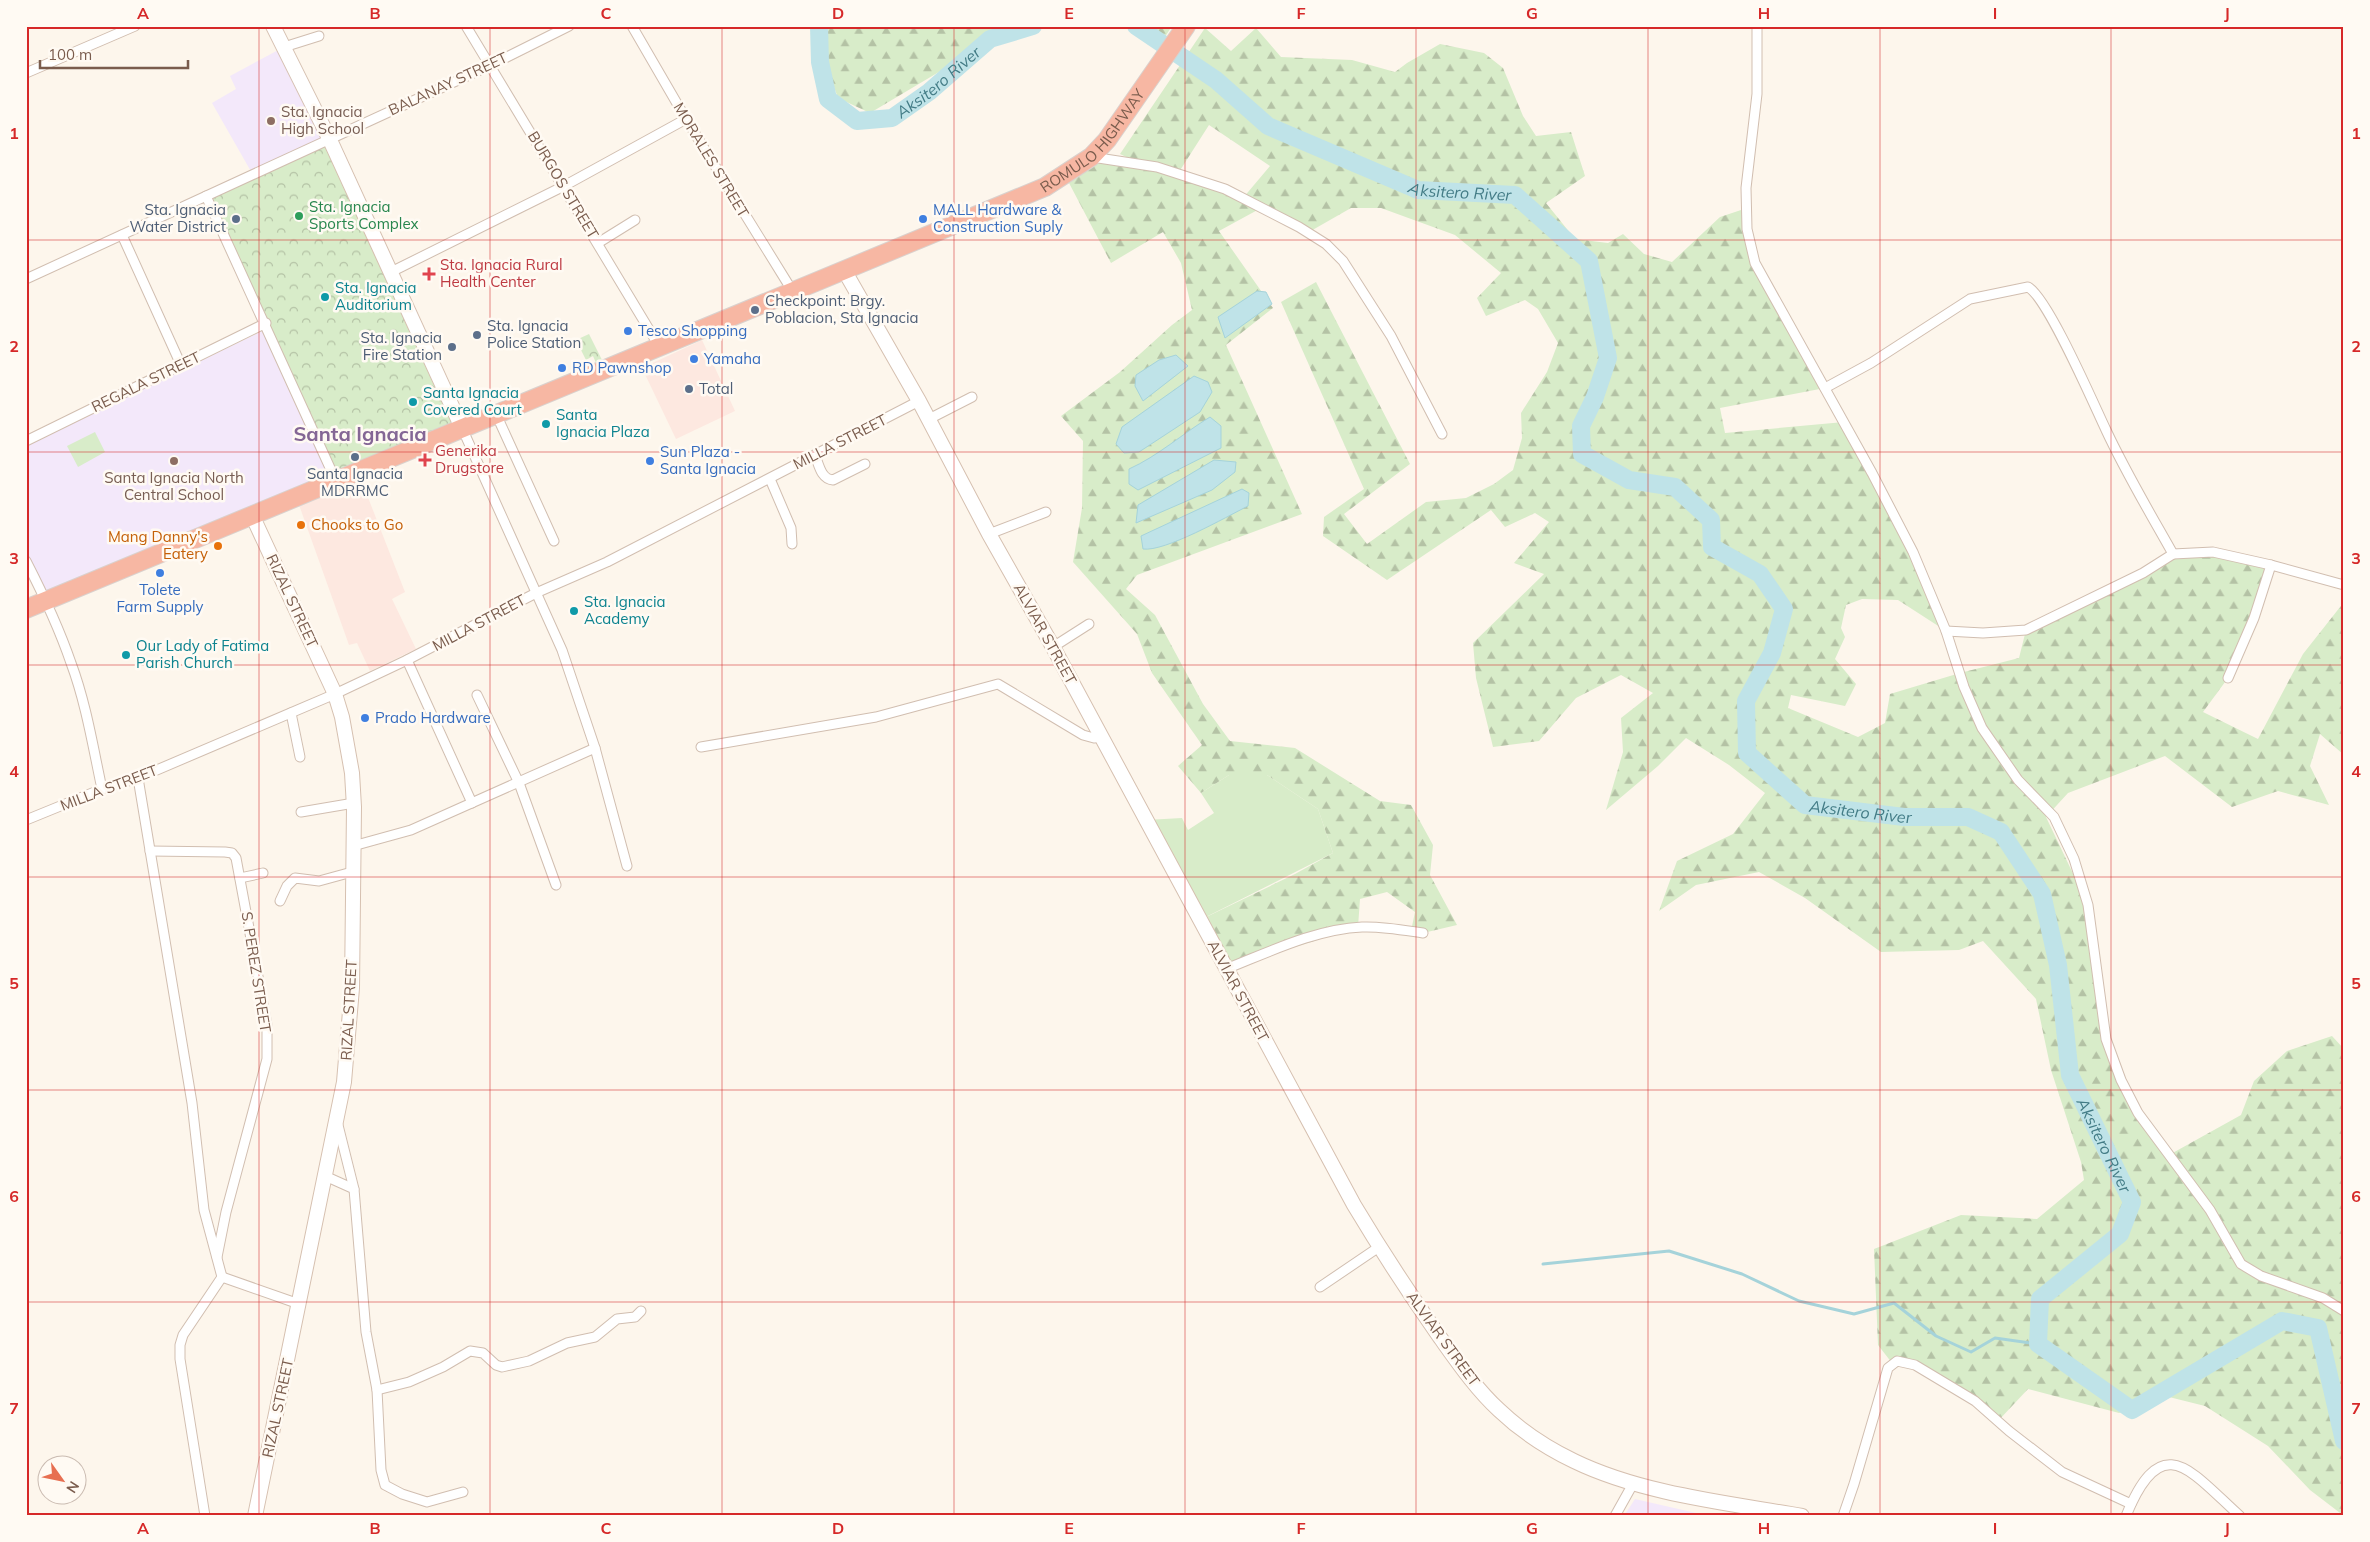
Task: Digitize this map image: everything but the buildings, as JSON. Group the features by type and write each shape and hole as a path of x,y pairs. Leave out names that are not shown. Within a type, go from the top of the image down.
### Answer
{"highway":[{"name":"ROMULO HIGHWAY","path":"26,609 336,482 659,346 793,293 1045,187 1091,157 1121,123 1186,26"}],"street":[{"path":"26,73 135,26"},
{"path":"273,26 330,140 562,650 595,748 627,866"},
{"name":"BURGOS STREET","path":"466,26 659,346"},
{"name":"BALANAY STREET","path":"26,279 330,140 569,26"},
{"name":"MORALES STREET","path":"632,26 686,119 793,293"},
{"path":"1757,26 1758,71 1746,188 1747,229 1755,263 1913,552 1946,630 1964,687 1982,728 2018,780 2054,817 2074,859 2088,905 2106,1039 2122,1080 2138,1113 2210,1210 2241,1264 2256,1274 2323,1298 2344,1312"},
{"path":"284,48 318,36"},
{"path":"391,272 564,186 686,119"},
{"path":"1091,157 1157,167 1224,189 1299,227 1326,244 1343,261 1391,336 1442,434"},
{"path":"206,196 266,324 336,482"},
{"path":"598,243 634,220"},
{"path":"122,235 181,365"},
{"name":"ALVIAR STREET","path":"844,270 919,401 989,534 1053,647 1226,969 1379,1246 1448,1348 1498,1409 1536,1438 1573,1461 1634,1482 1699,1498 1802,1516"},
{"path":"1825,388 1871,363 1970,299 2028,287 2034,290 2044,306 2091,395 2132,481 2173,554"},
{"name":"REGALA STREET","path":"26,441 266,324"},
{"path":"929,420 972,397"},
{"name":"MILLA STREET","path":"26,820 102,789 138,778 335,694 407,660 536,593 607,562 919,401"},
{"path":"496,414 554,540"},
{"path":"815,455 824,477 828,480 833,480 865,464"},
{"path":"770,479 791,528 792,544"},
{"path":"989,534 1046,512"},
{"name":"RIZAL STREET","path":"252,515 335,694 342,717 352,773 354,804 352,846 352,988 344,1082 255,1516"},
{"path":"1946,630 1983,633 2026,630 2143,573 2173,554 2213,552 2272,565 2344,585"},
{"path":"26,561 46,601 72,663 102,789"},
{"path":"2228,678 2254,618 2272,565"},
{"path":"1053,647 1089,624"},
{"path":"407,660 472,803"},
{"path":"701,747 887,715 998,684 1083,735 1094,738 1102,737"},
{"path":"477,695 519,784 556,885"},
{"path":"291,713 300,757"},
{"path":"352,846 394,836 519,784 595,748"},
{"path":"138,778 192,1103 204,1210 222,1277"},
{"path":"301,812 354,804"},
{"name":"S. PEREZ STREET","path":"150,851 232,853 236,858 267,1024 267,1059 226,1212 217,1260"},
{"path":"280,902 287,886 295,878 319,881 352,872"},
{"path":"240,878 263,873"},
{"path":"1226,969 1285,946 1345,928 1364,926 1424,933"},
{"path":"336,1120 354,1189 366,1332 377,1390 381,1470 386,1485 402,1494 427,1502 463,1492"},
{"path":"325,1176 354,1189"},
{"path":"1320,1287 1379,1246"},
{"path":"222,1277 299,1304"},
{"path":"205,1516 180,1359 180,1345 183,1335 222,1277"},
{"path":"377,1390 409,1382 434,1371 470,1351 483,1353 496,1365 502,1366 529,1361 568,1343 595,1337 617,1320 635,1317 641,1311"},
{"path":"1843,1516 1888,1368 1897,1361 1915,1365 1975,1401 2009,1431 2062,1472 2131,1504"},
{"path":"2126,1516 2136,1492 2149,1474 2163,1465 2174,1464 2193,1472 2240,1516"},
{"path":"1615,1516 1634,1482"}],"shaded area":[{"name":"Sta. Ignacia High School","path":"284,47 330,140 253,175 212,103 236,89 230,76"},
{"name":"Santa Ignacia North Central School","path":"262,331 329,475 48,594 26,551 26,446"},
{"name":"Total","path":"702,340 735,411 676,439 642,368"},
{"path":"360,477 405,592 392,599 416,649 370,671 357,643 349,645 298,502"},
{"path":"1635,1499 1709,1516 1624,1516"}],"green space":[{"path":"826,26 1033,26 996,38 870,113 838,98 826,65"},
{"path":"1137,26 1172,26 1163,40"},
{"path":"1205,28 1231,51 1256,28 1281,57 1352,60 1395,72 1440,44 1484,53 1503,68 1523,116 1536,136 1571,132 1585,176 1546,203 1575,239 1608,243 1623,234 1644,254 1672,262 1720,217 1747,208 1755,263 1825,388 1720,408 1725,433 1844,422 1913,552 1946,631 1898,600 1862,599 1846,605 1841,628 1845,637 1835,659 1856,684 1845,706 1791,695 1788,708 1858,737 1885,723 1890,694 2019,658 2026,630 2180,555 2213,552 2271,565 2228,678 2203,712 2258,739 2303,654 2344,602 2344,755 2320,734 2310,766 2329,805 2278,791 2232,807 2165,756 2068,793 2046,817 2088,905 2106,1039 2138,1113 2169,1155 2241,1115 2254,1081 2287,1051 2332,1036 2344,1049 2344,1516 2310,1490 2268,1446 2205,1406 2169,1397 2119,1413 2028,1389 1998,1421 1915,1365 1892,1363 1878,1345 1874,1249 1961,1215 2037,1219 2084,1180 2081,1162 2051,1070 2036,999 1983,941 1959,950 1881,952 1805,898 1759,872 1696,885 1659,911 1677,861 1733,834 1765,793 1729,765 1686,738 1658,766 1606,810 1623,752 1621,718 1653,693 1621,675 1576,698 1539,741 1493,747 1476,678 1473,643 1544,574 1514,563 1549,522 1535,513 1505,527 1491,510 1387,580 1323,536 1324,517 1364,489 1281,302 1316,282 1410,464 1344,514 1367,544 1426,502 1466,498 1494,484 1513,470 1522,438 1521,413 1547,372 1558,343 1538,309 1525,300 1486,316 1477,298 1501,273 1455,235 1381,208 1351,208 1309,232 1263,207 1219,231 1273,308 1226,345 1302,514 1137,575 1126,589 1155,615 1203,704 1230,741 1295,748 1380,801 1411,805 1433,845 1430,875 1457,925 1423,933 1411,931 1415,912 1387,892 1360,899 1358,927 1226,969 1200,920 1295,874 1333,853 1318,809 1267,775 1229,775 1201,793 1178,766 1202,745 1152,673 1137,634 1073,562 1082,508 1083,441 1061,416 1120,372 1172,325 1192,310 1181,263 1163,232 1111,263 1069,183 1104,159 1141,164 1120,154","holes":["1209,125 1270,166 1243,198 1179,172"]},
{"path":"329,141 461,428 337,479 208,197"},
{"path":"589,334 602,360 596,363 593,356 586,360 576,340"},
{"path":"95,432 105,452 78,467 67,446"},
{"path":"1229,775 1267,775 1318,809 1333,853 1200,920 1146,820 1182,818 1188,830 1214,813 1201,793"}],"water":[{"path":"1257,291 1266,292 1272,304 1225,338 1218,317"},
{"path":"1176,355 1188,366 1143,401 1135,386 1136,375 1159,360"},
{"path":"1194,376 1208,382 1212,392 1200,412 1139,452 1124,453 1116,444 1122,427"},
{"path":"1210,417 1221,426 1221,448 1138,490 1129,484 1129,469 1150,458"},
{"path":"1214,460 1236,462 1235,472 1212,490 1136,523 1138,505"},
{"path":"1242,489 1249,493 1248,506 1180,540 1166,545 1143,549 1141,536"}],"waterway":[{"name":"Aksitero River","path":"819,26 820,62 828,99 857,121 892,118 929,92 990,39 1033,26"},
{"name":"Aksitero River","path":"1136,26 1216,80 1268,126 1418,190 1515,195 1589,261 1608,358 1595,397 1581,426 1582,454 1629,480 1675,487 1711,520 1712,547 1760,574 1784,609 1772,653 1746,701 1747,753 1805,805 1904,817 1968,817 2001,832 2042,894 2058,965 2070,1075 2132,1202 2120,1234 2040,1299 2038,1344 2132,1410 2282,1321 2318,1328 2344,1441"},
{"path":"1543,1264 1669,1251 1742,1274 1799,1301 1854,1314 1894,1303 1936,1336 1971,1352 1995,1338 2038,1344"}],"place":[{"name":"Sta. Ignacia High School","path":"271,121"},
{"name":"Sta. Ignacia Sports Complex","path":"299,216"},
{"name":"Sta. Ignacia Water District","path":"236,219"},
{"name":"MALL Hardware & Construction Suply","path":"923,219"},
{"name":"Sta. Ignacia Rural Health Center","path":"429,274"},
{"name":"Sta. Ignacia Auditorium","path":"325,297"},
{"name":"Checkpoint: Brgy. Poblacion, Sta Ignacia","path":"755,310"},
{"name":"Tesco Shopping","path":"628,331"},
{"name":"Sta. Ignacia Police Station","path":"477,335"},
{"name":"Sta. Ignacia Fire Station","path":"452,347"},
{"name":"Yamaha","path":"694,359"},
{"name":"RD Pawnshop","path":"562,368"},
{"name":"Total","path":"689,389"},
{"name":"Santa Ignacia Covered Court","path":"413,402"},
{"name":"Santa Ignacia Plaza","path":"546,424"},
{"name":"Santa Ignacia MDRRMC","path":"355,457"},
{"name":"Generika Drugstore","path":"425,460"},
{"name":"Santa Ignacia North Central School","path":"174,461"},
{"name":"Sun Plaza - Santa Ignacia","path":"650,461"},
{"name":"Chooks to Go","path":"301,525"},
{"name":"Mang Danny's Eatery","path":"218,546"},
{"name":"Tolete Farm Supply","path":"160,573"},
{"name":"Sta. Ignacia Academy","path":"574,611"},
{"name":"Our Lady of Fatima Parish Church","path":"126,655"},
{"name":"Prado Hardware","path":"365,718"}],"district":[{"name":"Santa Ignacia","path":"360,434"}]}
